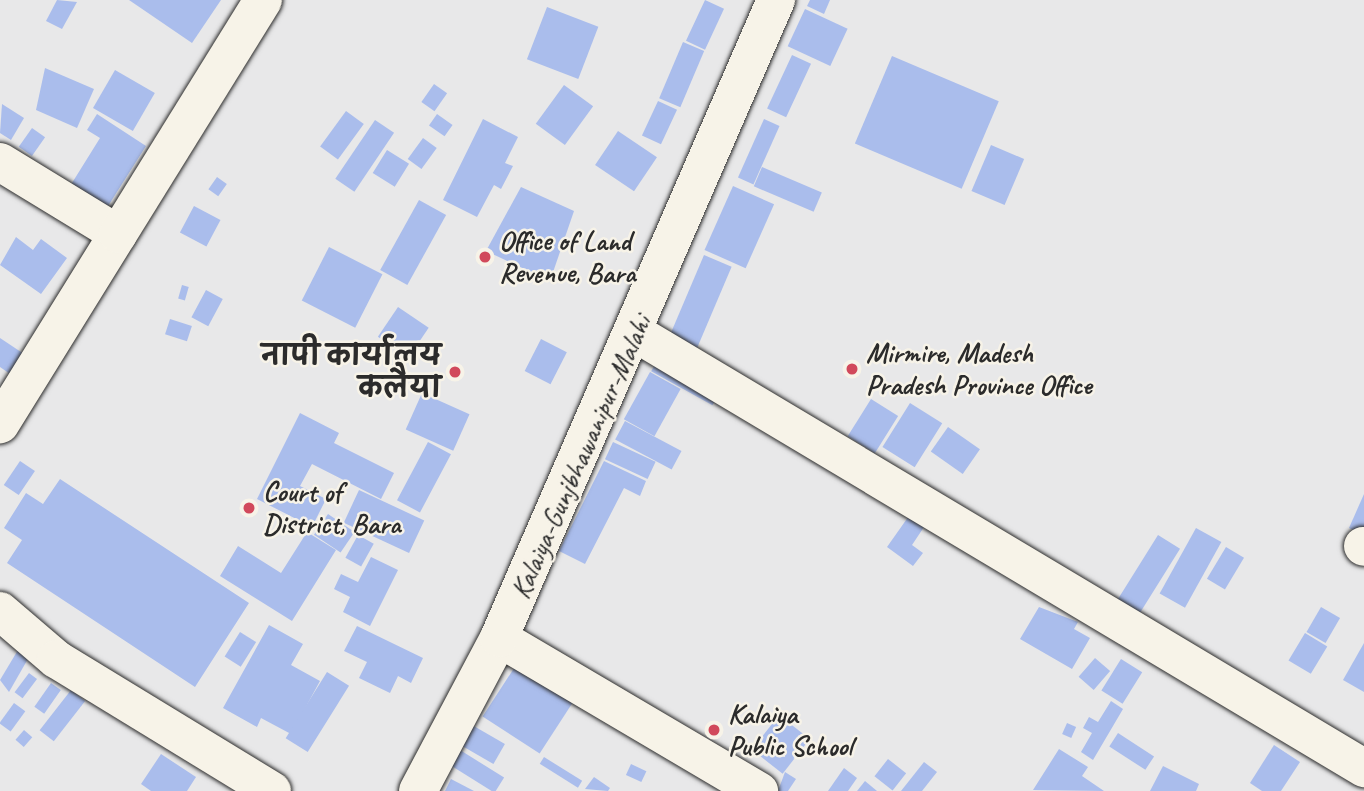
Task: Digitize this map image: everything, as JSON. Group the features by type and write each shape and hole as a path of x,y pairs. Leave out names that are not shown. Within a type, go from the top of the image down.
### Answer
{"street":[{"path":"0,424 263,0"},
{"name":"Kalaiya-Gunjbhawanipur-Malahi","path":"418,791 499,638 637,334 776,0"},
{"path":"0,162 118,234"},
{"path":"637,334 1363,764"},
{"path":"0,611 57,659 272,791"},
{"path":"499,638 759,791"}],"building":[{"path":"57,0 77,2 62,29 46,21"},
{"path":"129,0 221,0 192,43"},
{"path":"705,0 724,9 705,50 686,41"},
{"path":"810,0 830,0 824,14 807,6"},
{"path":"547,7 598,27 578,79 527,59"},
{"path":"805,9 848,29 830,66 788,46"},
{"path":"683,42 704,51 680,107 659,98"},
{"path":"792,55 811,64 786,117 767,108"},
{"path":"892,56 999,101 962,189 855,143"},
{"path":"45,68 94,89 77,128 36,110"},
{"path":"115,70 155,93 133,131 93,108"},
{"path":"434,84 447,93 434,111 421,102"},
{"path":"564,85 593,106 565,145 536,124"},
{"path":"658,101 677,110 661,144 642,135"},
{"path":"2,104 24,118 11,140 0,133"},
{"path":"346,111 364,124 338,160 320,147"},
{"path":"97,114 146,146 103,214 67,191 100,138 87,130"},
{"path":"437,114 453,125 445,136 429,125"},
{"path":"483,119 518,137 505,163 513,166 501,189 494,185 477,217 443,200"},
{"path":"764,119 780,126 753,184 738,177"},
{"path":"375,120 394,133 354,192 335,179"},
{"path":"32,128 45,137 32,156 19,147"},
{"path":"618,131 657,157 634,191 595,165"},
{"path":"423,138 437,148 421,169 408,159"},
{"path":"991,145 1024,159 1005,205 971,191"},
{"path":"387,150 409,164 395,187 373,173"},
{"path":"762,167 822,192 814,212 754,186"},
{"path":"217,177 227,184 218,196 208,189"},
{"path":"733,186 774,204 746,268 705,250"},
{"path":"521,187 574,211 550,281 486,251"},
{"path":"419,200 446,215 407,285 380,270"},
{"path":"194,206 220,220 206,247 180,232"},
{"path":"16,237 33,250 41,239 67,258 41,294 0,265"},
{"path":"329,247 382,274 355,328 302,300"},
{"path":"704,255 732,267 695,352 668,341"},
{"path":"182,285 189,287 185,300 178,298"},
{"path":"206,290 223,299 208,326 191,317"},
{"path":"398,307 429,328 409,358 378,337"},
{"path":"170,319 192,326 187,341 165,334"},
{"path":"0,338 27,356 13,376 0,367"},
{"path":"541,339 567,352 550,384 525,371"},
{"path":"658,359 719,393 712,405 651,371"},
{"path":"650,372 681,389 654,436 624,419"},
{"path":"422,393 470,414 453,451 406,430"},
{"path":"871,399 898,416 875,453 848,436"},
{"path":"910,403 942,423 915,467 882,447"},
{"path":"300,413 339,433 334,443 394,473 381,499 312,464 300,486 326,499 312,527 257,499"},
{"path":"625,421 682,451 672,470 615,440"},
{"path":"948,427 980,449 963,474 931,452"},
{"path":"428,442 451,454 420,512 397,500"},
{"path":"613,442 656,462 648,479 605,459"},
{"path":"20,461 35,471 19,495 4,485"},
{"path":"604,461 646,481 640,496 624,488 585,564 559,551"},
{"path":"60,479 249,603 195,687 7,563 22,540 4,528 26,493 43,504"},
{"path":"359,490 424,520 409,553 344,523"},
{"path":"1364,494 1364,535 1349,528"},
{"path":"911,513 926,524 912,545 923,553 913,566 887,547"},
{"path":"328,514 355,532 341,553 314,535"},
{"path":"1196,528 1221,542 1185,608 1160,594"},
{"path":"307,532 336,550 292,621 220,576 238,546 281,573"},
{"path":"358,535 374,544 361,566 345,558"},
{"path":"1158,535 1180,549 1138,616 1116,602"},
{"path":"1226,547 1244,558 1225,590 1207,579"},
{"path":"371,557 398,570 370,626 343,612 350,597 334,589 341,574 358,582"},
{"path":"1039,607 1078,622 1074,629 1090,638 1072,669 1020,639"},
{"path":"1321,607 1340,618 1326,643 1306,632"},
{"path":"269,625 303,644 291,665 320,681 291,734 261,718 257,727 223,708"},
{"path":"357,626 423,658 411,683 398,676 390,693 359,678 367,662 344,651"},
{"path":"240,632 256,642 241,667 225,657"},
{"path":"1305,633 1327,646 1311,674 1289,660"},
{"path":"1364,643 1364,692 1343,680"},
{"path":"18,650 29,657 9,692 0,680"},
{"path":"1095,658 1110,671 1094,690 1079,677"},
{"path":"1121,659 1142,672 1123,704 1101,690"},
{"path":"518,662 575,699 540,754 483,717"},
{"path":"327,672 349,686 308,752 286,738"},
{"path":"29,673 37,679 23,698 15,692"},
{"path":"51,683 61,690 44,714 34,707"},
{"path":"71,690 85,701 54,741 40,730"},
{"path":"1111,701 1123,709 1093,760 1081,752 1092,733 1083,728 1089,717 1098,722"},
{"path":"14,703 25,711 11,731 0,722"},
{"path":"779,715 810,739 783,774 752,750"},
{"path":"1067,723 1076,727 1071,738 1062,734"},
{"path":"472,725 505,744 493,764 460,745"},
{"path":"24,730 32,737 24,747 15,740"},
{"path":"1118,733 1154,756 1145,770 1109,746"},
{"path":"1274,745 1300,762 1281,791 1262,791 1250,783"},
{"path":"1059,749 1088,767 1082,776 1104,791 1033,790"},
{"path":"460,750 504,778 496,791 492,791 450,765"},
{"path":"161,754 196,777 187,791 151,791 141,784"},
{"path":"544,757 582,781 578,788 540,764"},
{"path":"888,759 906,773 893,790 874,776"},
{"path":"924,762 937,772 922,791 901,791"},
{"path":"631,764 646,771 641,782 626,775"},
{"path":"1163,766 1199,784 1196,791 1150,791"},
{"path":"844,768 857,778 848,791 828,791"},
{"path":"785,772 796,779 788,791 778,791"},
{"path":"594,777 610,788 608,791 585,789"},
{"path":"451,779 474,791 445,791"},
{"path":"865,781 877,791 857,791"}],"place":[{"name":"Office of Land Revenue, Bara","path":"485,257"},
{"name":"Mirmire, Madesh Pradesh Province Office","path":"852,369"},
{"name":"नापी कार्यालय कलैया","path":"455,372"},
{"name":"Court of District, Bara","path":"249,508"},
{"name":"Kalaiya Public School","path":"714,730"}]}
